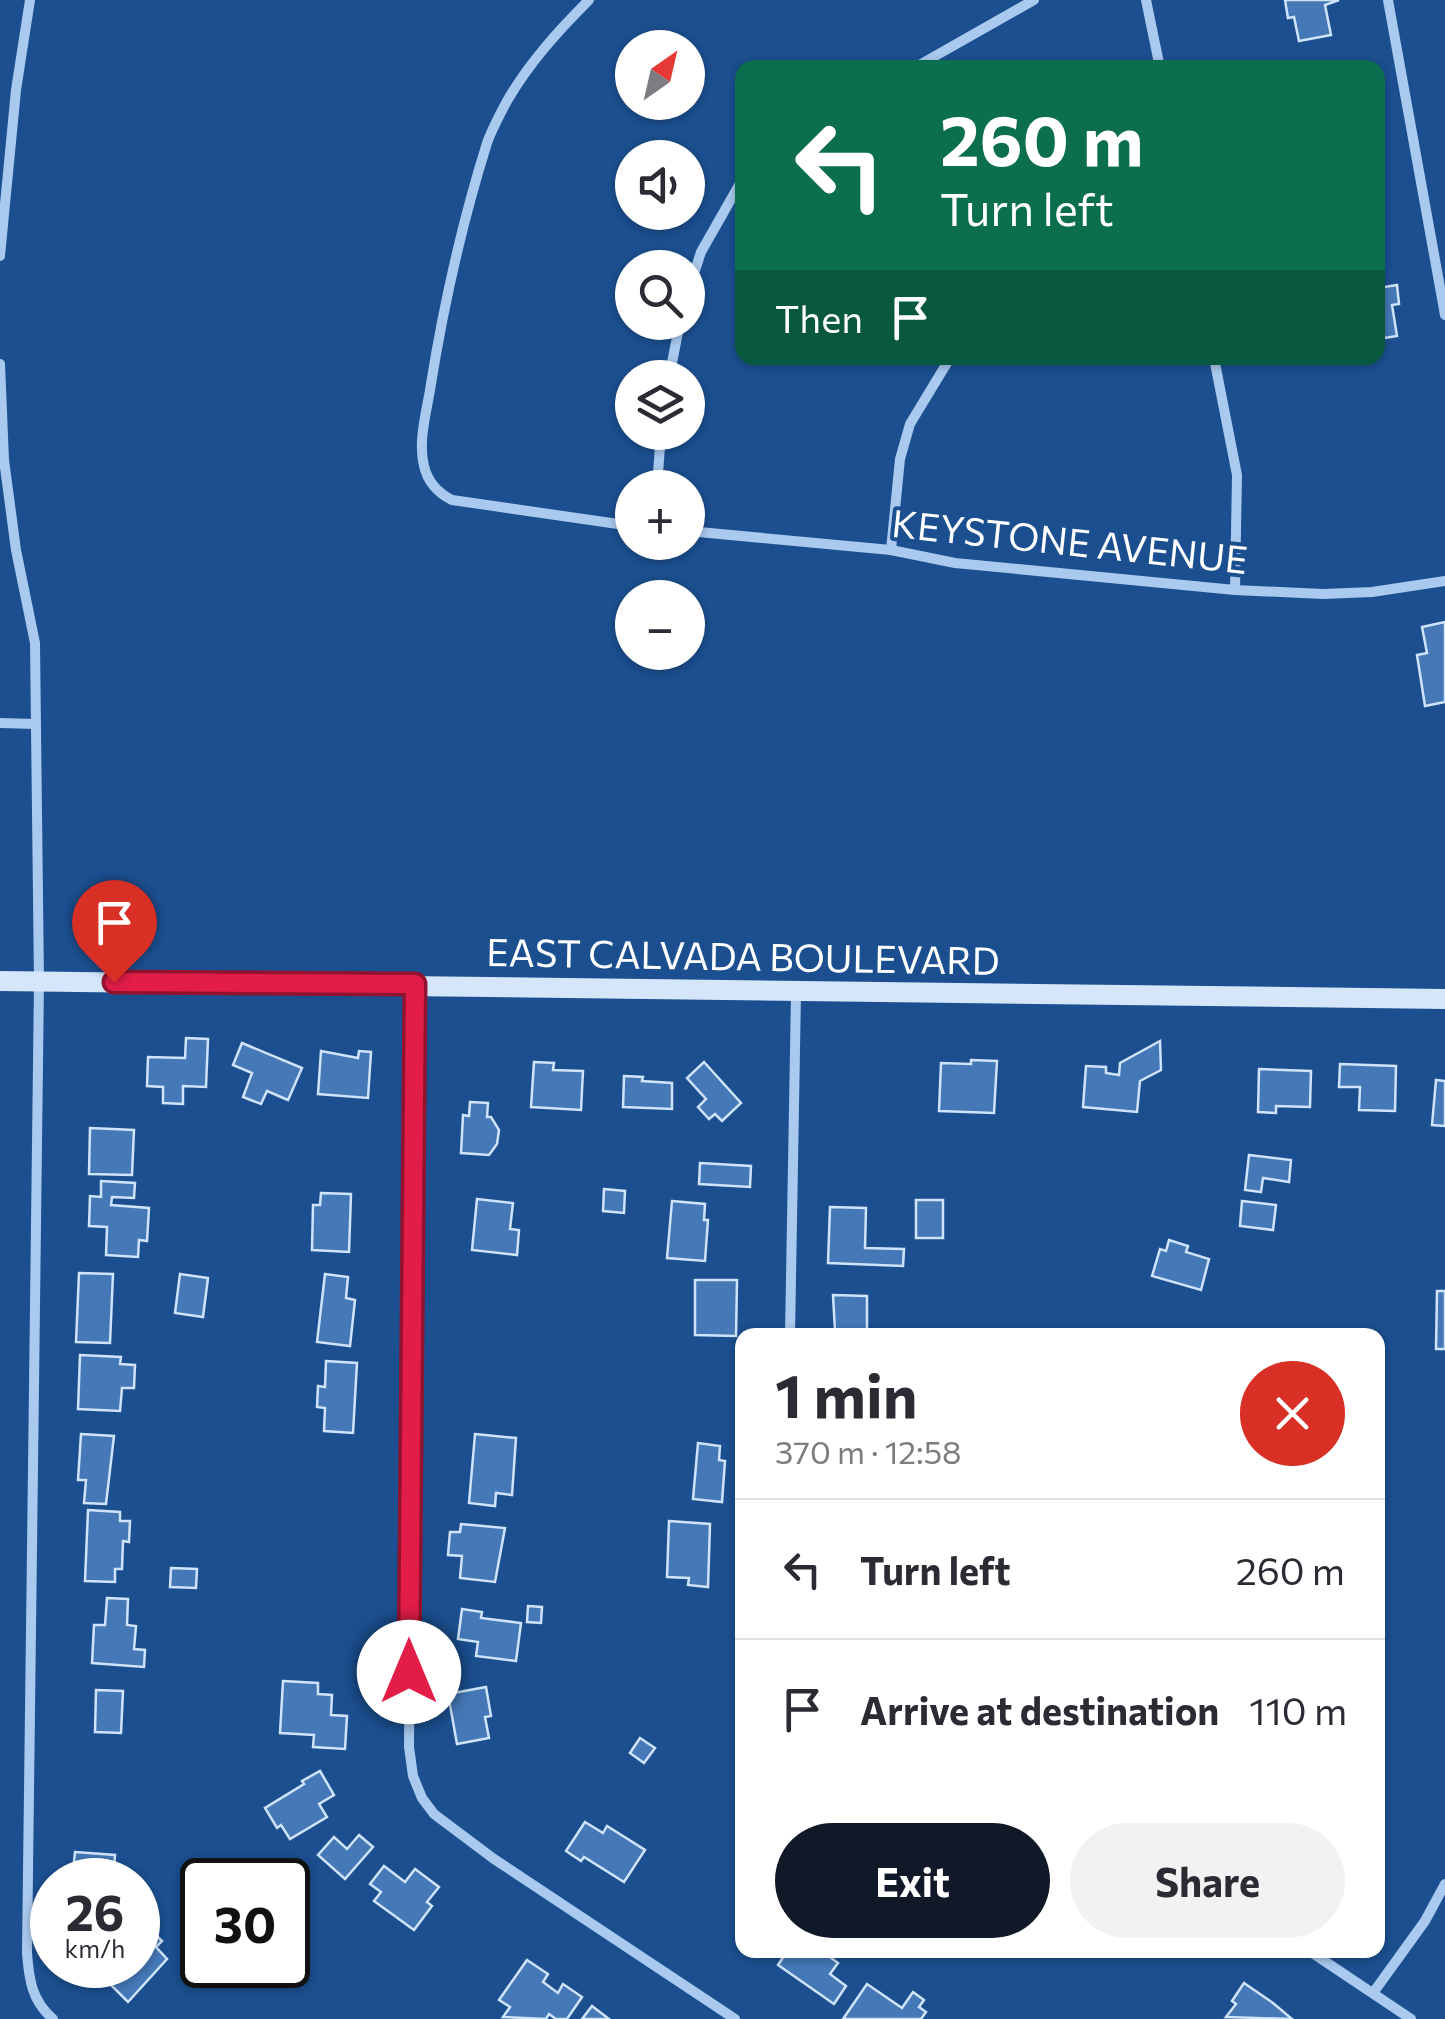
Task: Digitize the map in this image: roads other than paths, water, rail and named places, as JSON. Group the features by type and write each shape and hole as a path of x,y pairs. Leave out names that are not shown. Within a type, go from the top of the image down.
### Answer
{"main road":[{"name":"EAST CALVADA BOULEVARD","path":"0,981 1445,1000"}],"street":[{"path":"0,256 16,90 30,0"},
{"path":"589,0 524,74 488,139 464,226 434,366 422,436 423,464 429,481 452,500 615,524"},
{"path":"928,60 1034,0"},
{"path":"1146,0 1158,60"},
{"path":"1388,0 1445,315"},
{"path":"703,250 735,193"},
{"path":"0,364 4,460 16,550 35,643 39,982 26,1953 35,1999 53,2019"},
{"path":"891,550 900,459 910,424 946,365"},
{"path":"1215,365 1236,475 1235,590"},
{"name":"KEYSTONE AVENUE","path":"705,533 891,550 955,563 1235,590 1372,592 1445,581"},
{"path":"0,722 36,724"},
{"path":"415,984 409,1747 413,1776 434,1814 494,1860 735,2019"},
{"path":"790,1328 796,992"},
{"path":"1373,1993 1425,1921 1445,1884"},
{"path":"1320,1958 1411,2019"}]}
